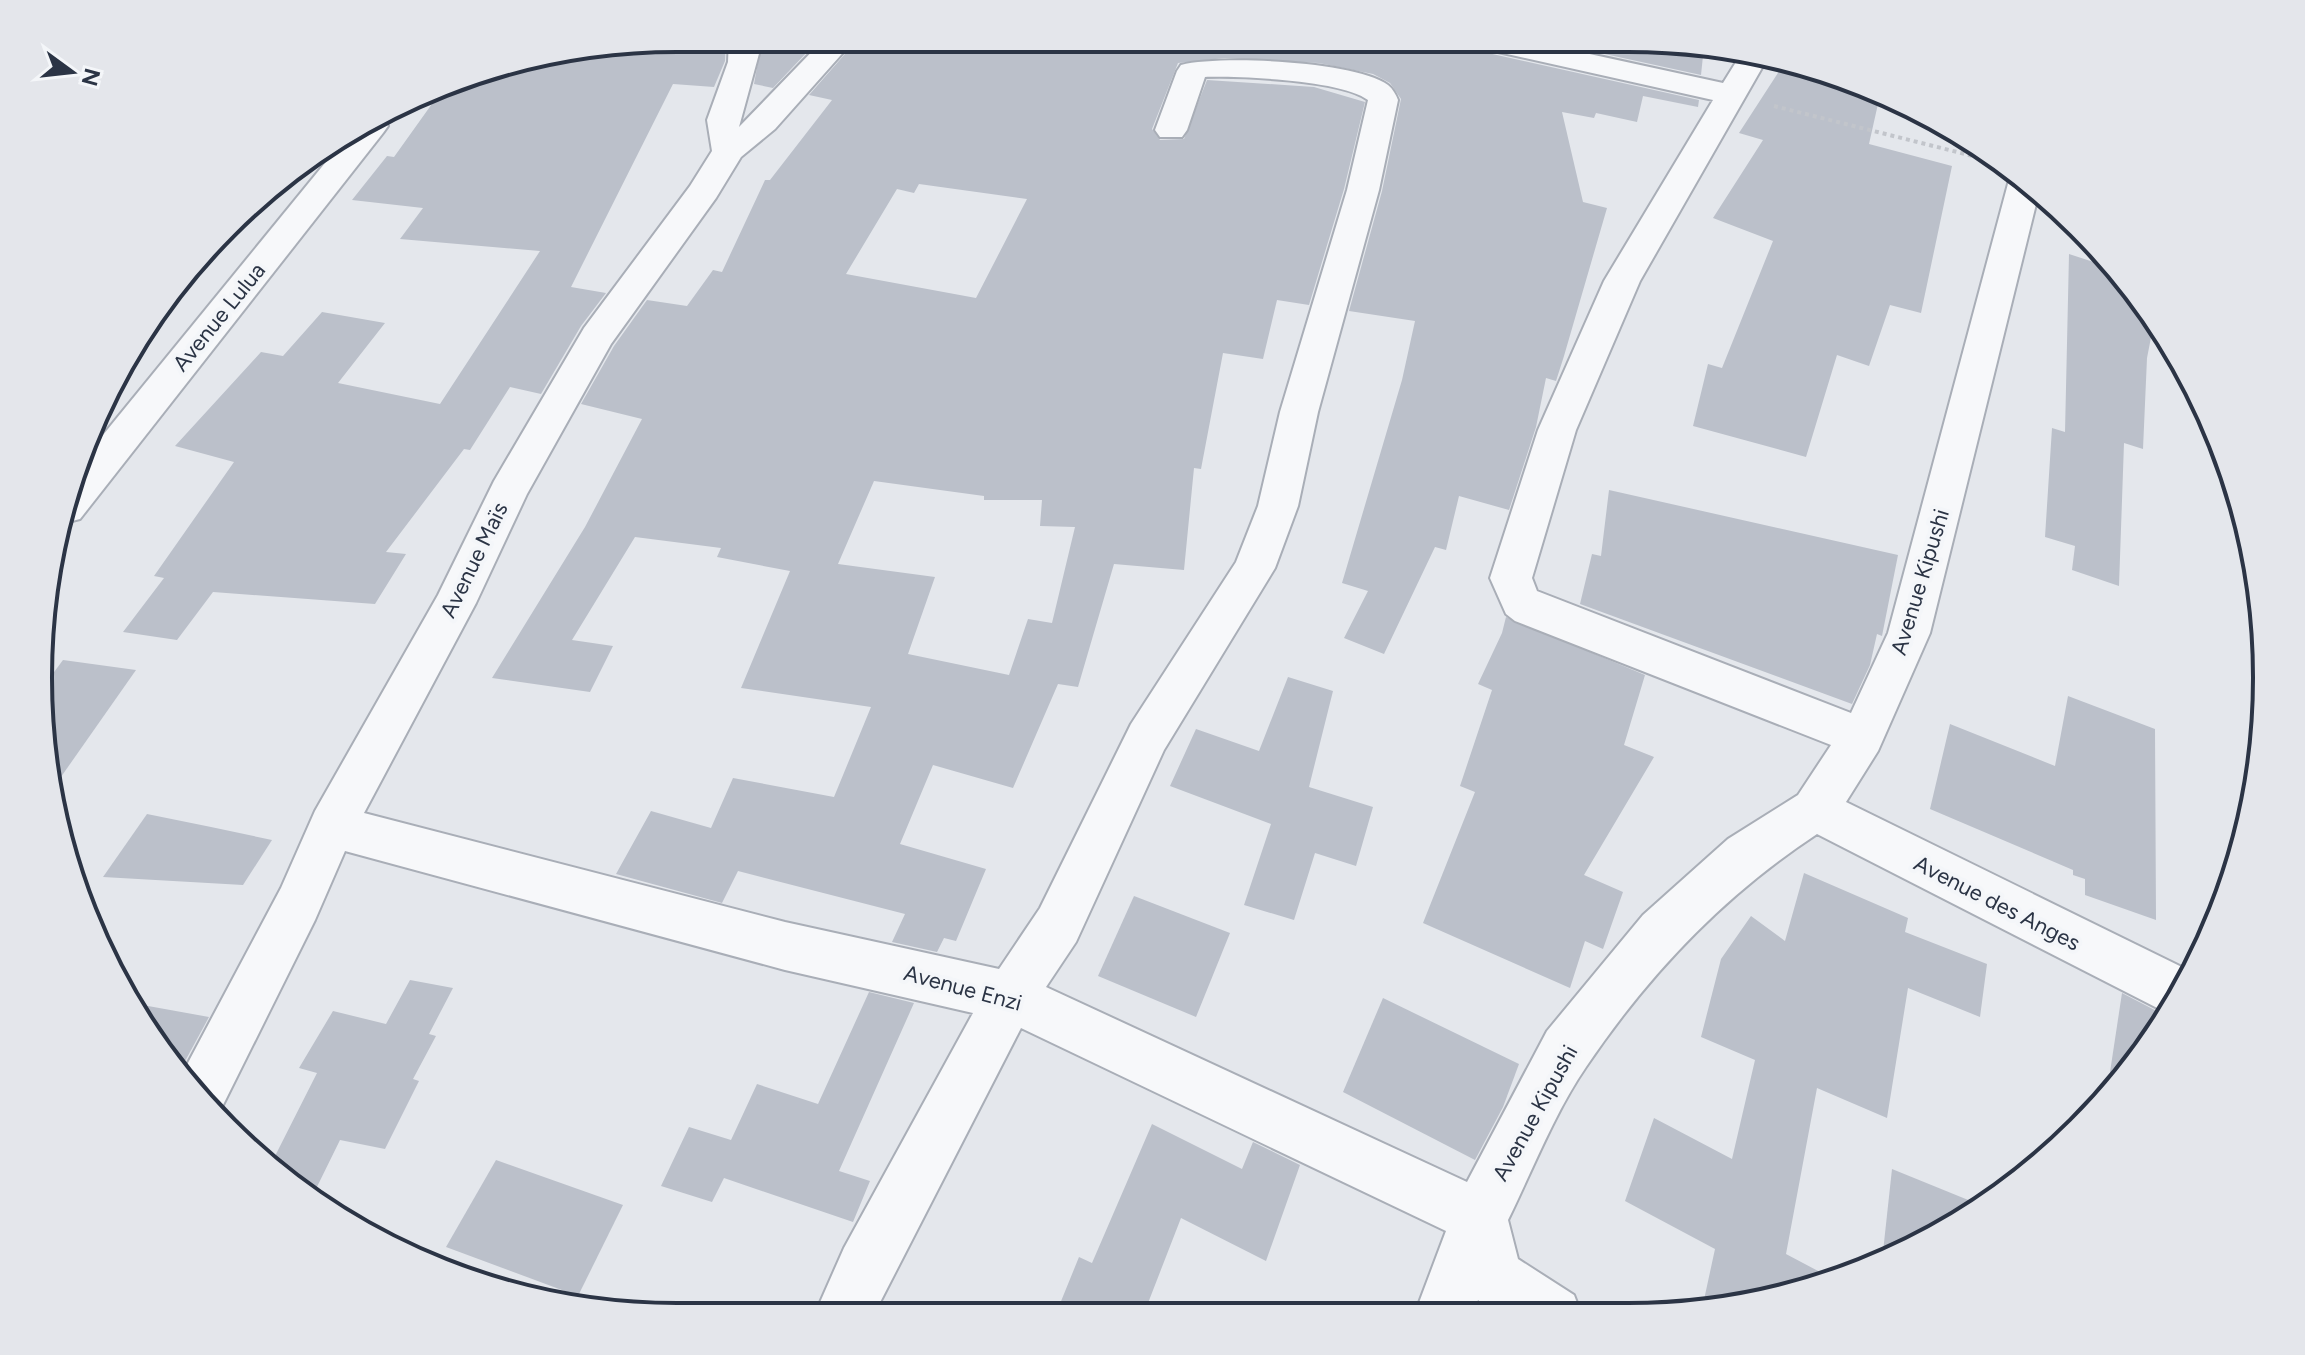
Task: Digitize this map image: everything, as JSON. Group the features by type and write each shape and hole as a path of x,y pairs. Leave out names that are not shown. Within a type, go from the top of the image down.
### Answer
{"street":[{"path":"745,52 745,59 725,106 724,143 728,151 764,122 828,52"},
{"path":"1539,52 1734,95"},
{"path":"849,1303 864,1268 1010,996 1058,925 1147,738 1254,568 1278,506 1299,412 1363,190 1383,100 1369,87 1296,62 1207,65 1195,69 1171,130"},
{"path":"1750,64 1622,281 1557,430 1511,578 1521,602 1530,609 1862,737"},
{"name":"Avenue Lulua","path":"81,489 363,137"},
{"name":"Avenue Maïs","path":"204,1087 298,904 332,826 455,603 508,492 561,397 597,337 704,191 728,151"},
{"name":"Avenue Kipushi","path":"1448,1303 1479,1217 1566,1050 1661,932 1745,855 1815,810 1862,737 1909,633 2006,180"},
{"name":"Avenue des Anges","path":"1815,810 2170,988"},
{"name":"Avenue Enzi","path":"332,826 785,946 1010,996 1479,1217"},
{"path":"1479,1217 1483,1249 1493,1278 1532,1303"}],"path":[{"path":"1734,95 1984,163"}],"building":[{"path":"725,52 725,61 714,87 673,84 571,287 606,293 581,326 541,394 510,387 470,450 464,449 386,552 406,554 375,604 213,592 177,640 123,632 164,578 154,576 234,462 175,446 261,352 283,356 322,312 385,323 338,383 440,404 540,251 400,239 423,208 352,200 387,156 394,157 433,102 476,85 516,73 596,57 637,53"},
{"path":"760,52 807,52 773,88 754,84"},
{"path":"847,52 1483,52 1699,100 1698,107 1643,96 1637,122 1596,113 1594,118 1562,112 1583,202 1607,208 1556,381 1546,378 1536,427 1509,510 1459,496 1446,550 1435,547 1384,654 1344,638 1368,591 1342,583 1402,380 1415,321 1349,311 1382,191 1401,99 1390,83 1373,74 1319,63 1225,58 1178,63 1152,129 1160,140 1184,139 1207,80 1314,87 1365,102 1344,189 1309,305 1277,300 1263,359 1223,353 1201,469 1194,468 1184,570 1114,564 1078,687 1058,684 1013,788 933,765 900,844 986,869 956,941 944,938 937,952 892,942 905,914 738,871 722,903 616,874 651,811 711,828 733,778 834,797 871,707 741,688 790,571 717,557 721,548 635,537 572,640 613,646 590,692 492,678 585,527 642,419 581,404 614,346 647,300 687,306 713,270 722,272 765,180 770,180 832,100 809,95","holes":["919,184 1027,199 976,298 846,274 897,189 914,193","874,481 984,496 984,500 1042,500 1040,526 1075,527 1052,623 1028,619 1009,675 908,654 935,577 838,564"]},
{"path":"1596,52 1703,56 1701,75"},
{"path":"1779,71 1829,85 1878,105 1869,144 1952,166 1921,313 1890,305 1869,366 1837,355 1806,457 1693,426 1708,364 1722,368 1773,241 1713,218 1763,140 1739,133"},
{"path":"2069,254 2096,263 2151,336 2147,358 2143,449 2124,443 2119,586 2072,570 2075,546 2045,537 2052,428 2065,432"},
{"path":"1609,490 1898,555 1882,636 1877,634 1870,665 1852,704 1580,604 1592,554 1601,556"},
{"path":"1506,617 1645,675 1624,745 1654,757 1584,875 1623,892 1603,949 1585,941 1570,988 1423,923 1475,792 1460,786 1492,690 1478,684 1502,633"},
{"path":"63,660 136,670 60,778 53,718 52,675"},
{"path":"1288,677 1333,691 1309,787 1373,807 1356,866 1315,853 1294,920 1244,905 1271,824 1170,786 1196,729 1259,751"},
{"path":"2068,696 2155,729 2156,920 2085,895 2085,879 2073,875 2073,870 1930,809 1950,724 2055,766"},
{"path":"147,814 272,840 243,885 103,877"},
{"path":"1804,873 1908,918 1905,932 1987,964 1980,1017 1908,988 1887,1118 1817,1088 1786,1254 1821,1272 1750,1291 1704,1298 1715,1249 1625,1201 1654,1118 1732,1159 1755,1060 1701,1037 1721,959 1751,916 1785,941"},
{"path":"1134,896 1230,933 1196,1017 1098,976"},
{"path":"410,980 453,988 429,1034 436,1036 413,1079 419,1081 385,1149 340,1140 316,1188 275,1156 317,1073 299,1068 333,1011 386,1024"},
{"path":"869,992 914,1003 839,1171 870,1181 853,1222 724,1178 712,1202 661,1186 689,1127 731,1140 757,1084 818,1104"},
{"path":"2122,993 2156,1011 2109,1076"},
{"path":"1383,998 1519,1064 1503,1107 1475,1160 1343,1092"},
{"path":"145,1005 209,1017 184,1062"},
{"path":"1152,1124 1242,1169 1253,1142 1300,1165 1266,1261 1181,1218 1148,1303 1060,1303 1079,1257 1092,1263"},
{"path":"496,1160 623,1205 578,1295 446,1247"},
{"path":"1892,1169 1970,1201 1940,1219 1883,1247"}]}
